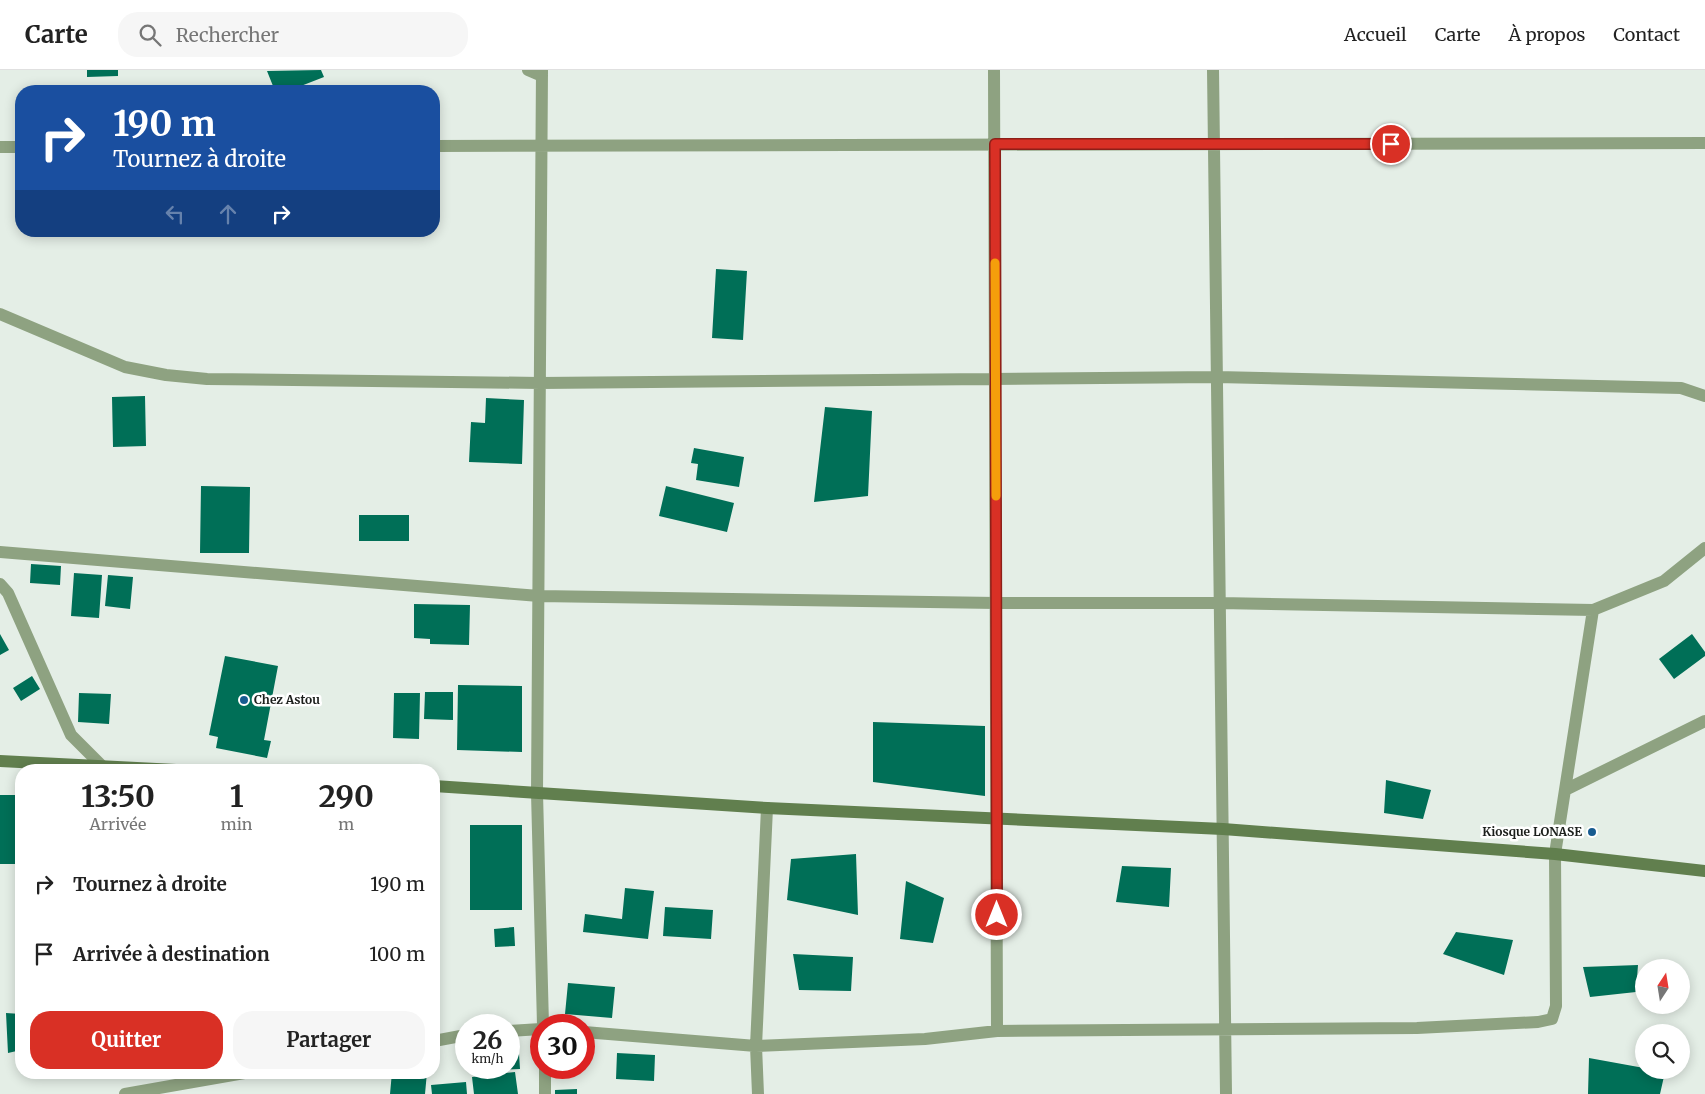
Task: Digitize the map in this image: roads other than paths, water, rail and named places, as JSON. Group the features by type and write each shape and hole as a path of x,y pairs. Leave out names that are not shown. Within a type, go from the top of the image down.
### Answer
{"street":[{"path":"528,70 542,73 537,793 543,1014"},
{"path":"994,70 998,1030"},
{"path":"1213,70 1226,1094"},
{"path":"440,146 1705,143"},
{"path":"0,147 15,147"},
{"path":"0,314 125,367 166,375 207,379 540,383 1217,376 1681,388 1705,396"},
{"path":"0,552 538,596 996,603 1220,603 1593,610 1664,581 1705,548"},
{"path":"0,584 8,593 71,735 101,764"},
{"path":"595,1033 756,1046 925,1038 998,1030 1416,1028 1538,1022 1552,1018 1556,1006 1556,854 1593,610"},
{"path":"1566,790 1705,721"},
{"path":"0,761 76,764"},
{"path":"440,786 768,808 1223,829 1556,854 1705,872"},
{"path":"758,1094 756,1046 768,808"},
{"path":"440,1040 455,1037"},
{"path":"126,1094 211,1079"},
{"path":"545,1079 545,1094"}],"place":[{"name":"Chez Astou","path":"244,700"},
{"name":"Kiosque LONASE","path":"1592,832"}]}
